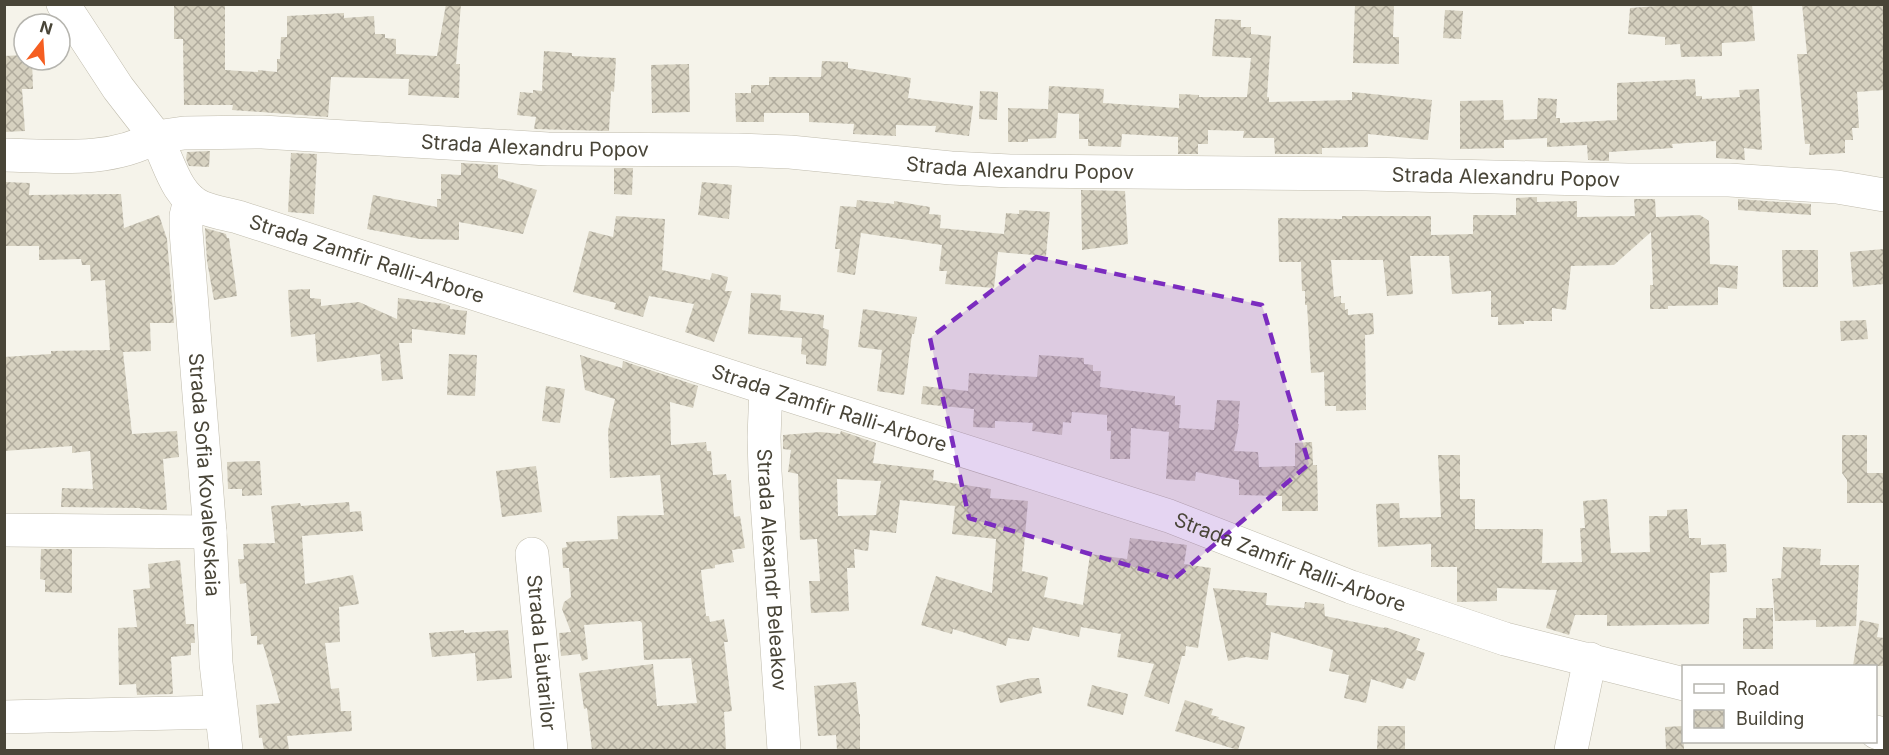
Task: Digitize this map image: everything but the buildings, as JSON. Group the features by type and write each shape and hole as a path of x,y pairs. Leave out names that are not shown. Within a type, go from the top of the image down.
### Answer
{"street":[{"path":"63,4 118,88 156,137 182,191 189,200"},
{"name":"Strada Alexandru Popov","path":"156,137 184,133 262,132 548,149 790,152 918,166 1010,171 1729,180 1837,187 1884,195"},
{"path":"4,155 83,157 140,146 156,137"},
{"name":"Strada Zamfir Ralli-Arbore","path":"189,200 203,208 261,224 1169,516 1351,587 1505,639 1682,684"},
{"name":"Strada Sofia Kovalevskaia","path":"189,200 186,231 210,532 220,712 226,750"},
{"name":"Strada Alexandr Beleakov","path":"766,388 765,471 784,750"},
{"path":"4,530 210,532"},
{"name":"Strada Lăutarilor","path":"532,554 550,750"},
{"path":"1571,750 1590,659"},
{"path":"4,717 220,712"}],"highlighted area":[{"path":"1036,257 1262,305 1309,464 1174,579 969,518 930,338"}]}
